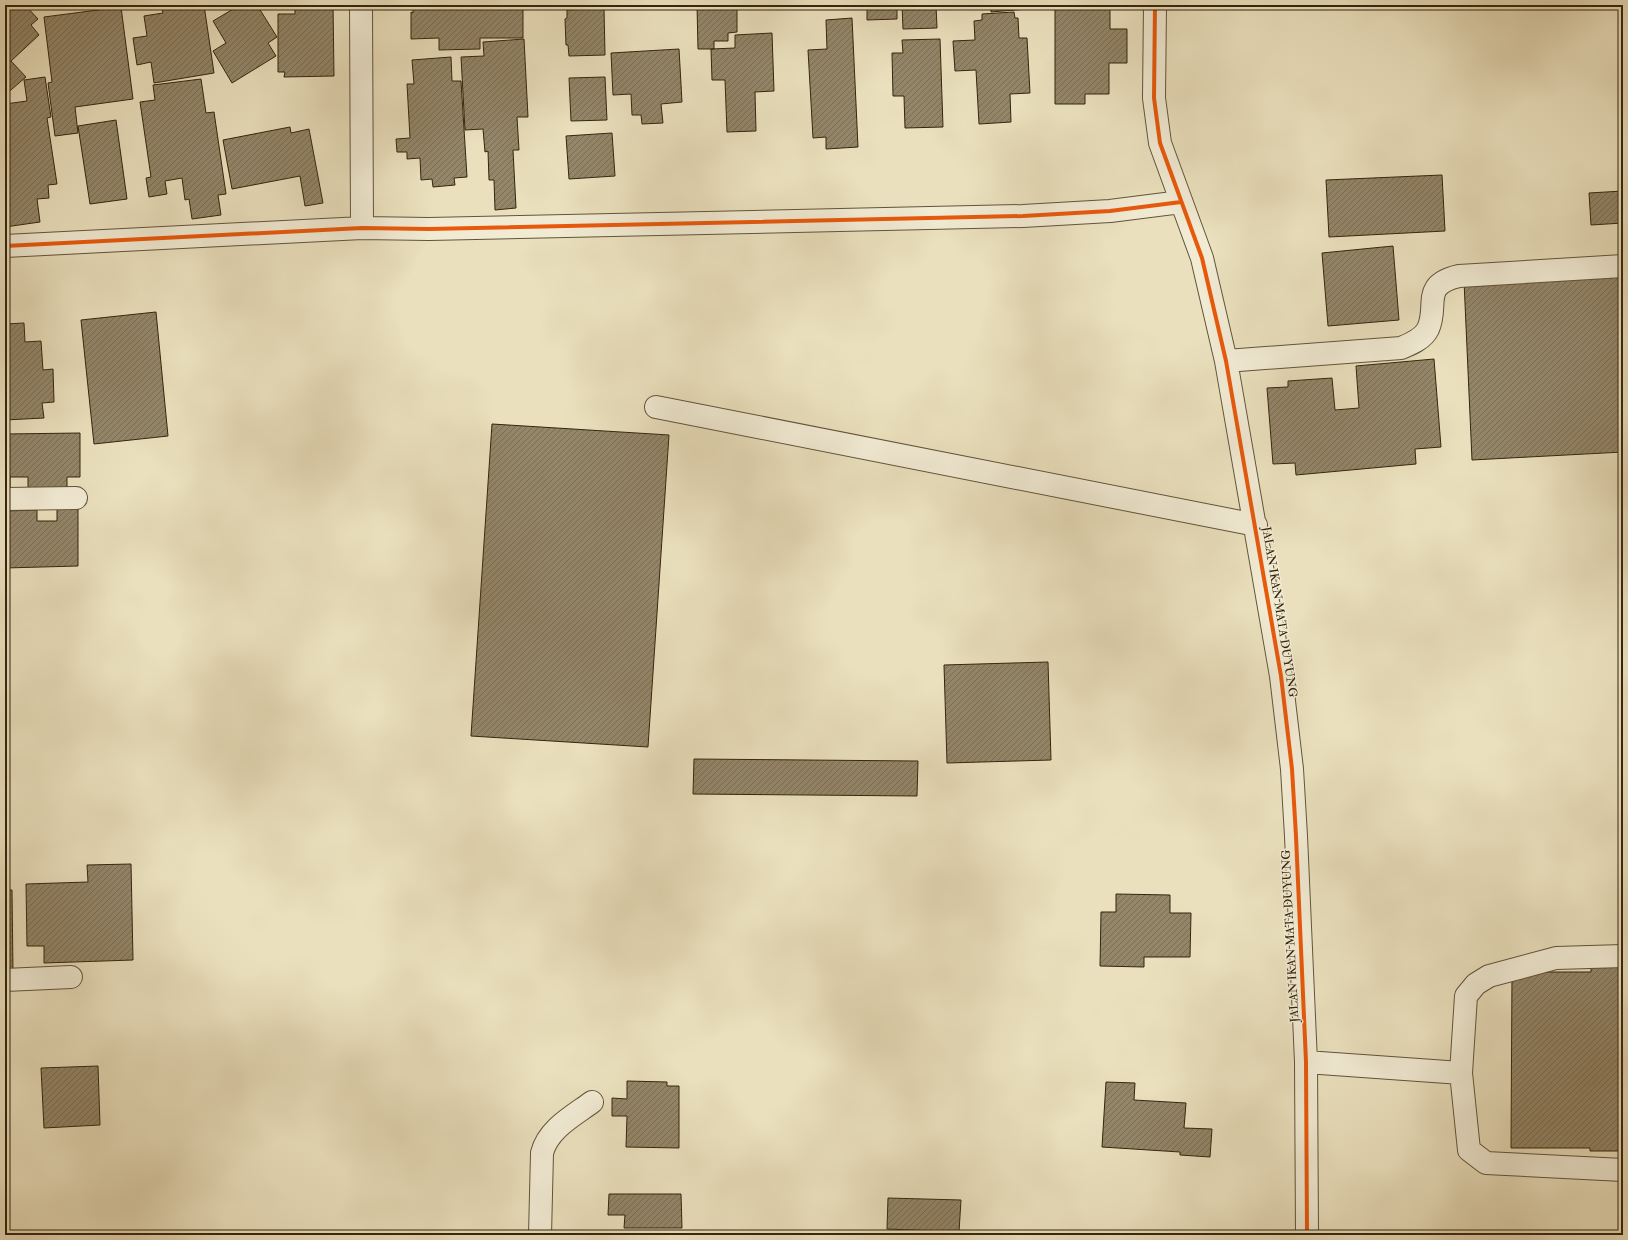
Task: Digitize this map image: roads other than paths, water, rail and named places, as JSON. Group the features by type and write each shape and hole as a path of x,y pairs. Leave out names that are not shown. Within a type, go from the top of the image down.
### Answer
{"street":[{"path":"361,5 362,228"},
{"name":"JALAN IKAN MATA DUYUNG","path":"1155,5 1154,98 1160,143 1202,258 1226,361 1256,525 1281,676 1292,769 1306,1062 1307,1235"},
{"path":"5,246 362,228 429,229 1023,216 1110,211 1181,202"},
{"path":"1226,361 1401,348 1411,344 1423,336 1430,324 1433,295 1436,289 1442,283 1454,277 1623,266"},
{"path":"656,406 1256,525"},
{"path":"5,499 76,498"},
{"path":"1623,956 1556,958 1489,976 1476,984 1466,996 1461,1073 1469,1150 1486,1163 1623,1170"},
{"path":"5,980 71,977"},
{"path":"1306,1062 1461,1073"},
{"path":"540,1235 542,1153 544,1145 557,1128 592,1102"}]}
